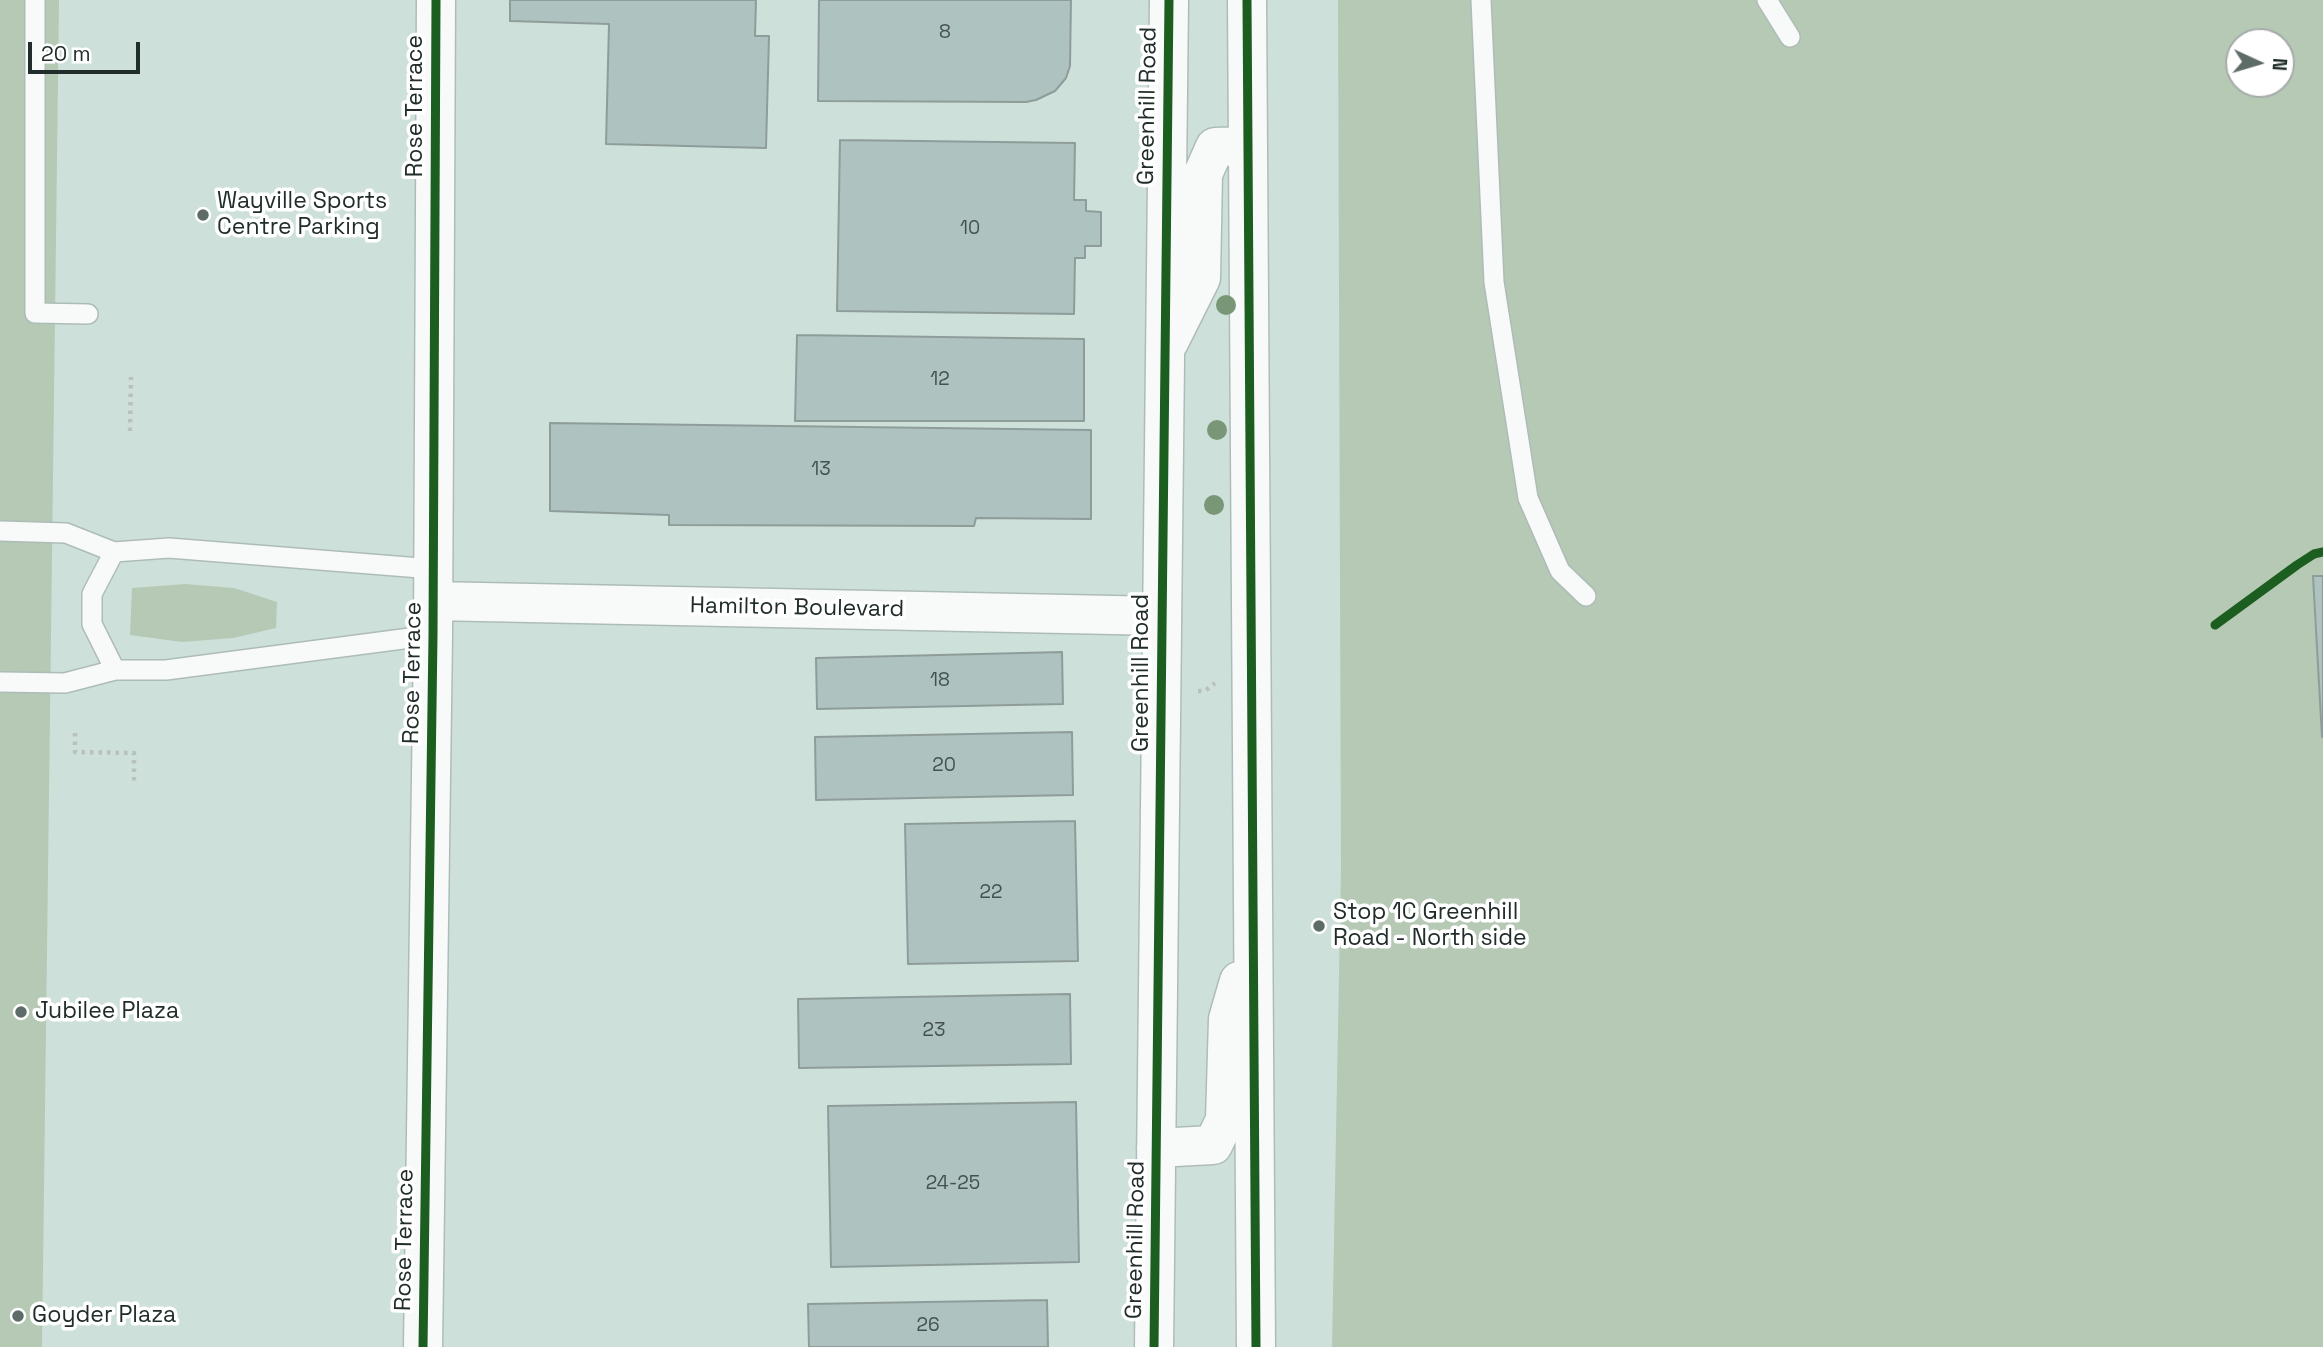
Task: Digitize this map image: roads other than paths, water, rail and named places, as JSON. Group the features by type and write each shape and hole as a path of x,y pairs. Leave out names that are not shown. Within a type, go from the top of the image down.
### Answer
{"main road":[{"name":"Rose Terrace","path":"423,1347 433,602 436,0"},
{"name":"Greenhill Road","path":"1154,1347 1169,0"},
{"path":"1247,0 1256,1347"},
{"path":"1165,350 1201,278 1203,174 1215,148 1248,146"},
{"name":"Hamilton Boulevard","path":"433,602 1162,616"},
{"path":"1156,1148 1213,1145 1225,1120 1227,1019 1254,931"}],"lane":[{"path":"35,0 35,313 88,314"},
{"path":"1481,0 1494,282 1528,498 1560,572 1586,596"},
{"path":"1767,0 1790,37"},
{"name":"Hamilton Boulevard","path":"0,531 66,533 114,552 169,548 433,602"},
{"path":"114,552 92,594 92,624 116,670"},
{"name":"Hamilton Boulevard","path":"0,682 65,683 116,670 166,670 433,602"}],"place":[{"name":"Wayville Sports Centre Parking","path":"203,215"},
{"name":"Stop 1C Greenhill Road - North side","path":"1319,926"},
{"name":"Jubilee Plaza","path":"21,1012"},
{"name":"Goyder Plaza","path":"18,1316"}]}
